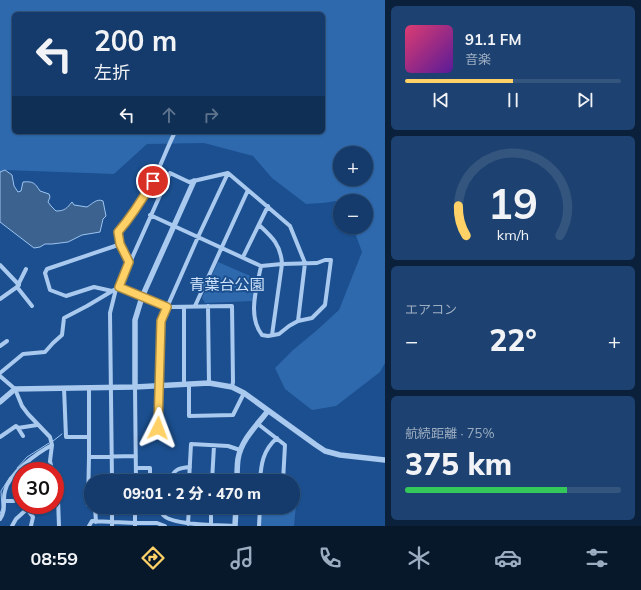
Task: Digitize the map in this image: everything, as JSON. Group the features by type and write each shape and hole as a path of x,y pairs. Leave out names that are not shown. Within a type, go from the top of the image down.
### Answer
{"street":[{"path":"129,262 120,244 118,232 141,203 153,181 174,134"},
{"path":"112,474 110,313 116,289 170,173 189,182 228,173"},
{"path":"228,173 290,226 305,263 298,321"},
{"path":"158,428 161,321 228,173"},
{"path":"136,474 135,320 142,297 194,181"},
{"path":"195,306 248,190"},
{"path":"243,257 268,206"},
{"path":"150,215 262,266 318,263 325,260 331,260 325,305 312,318 298,321 279,334 268,336 262,335 258,331 254,311 262,266"},
{"path":"259,225 276,242 280,251 282,264 272,335"},
{"path":"120,244 47,269 45,273 50,290 66,296 94,287 116,289 167,307 232,306 232,387"},
{"path":"0,265 18,286 32,306"},
{"path":"0,298 18,286 26,269"},
{"path":"50,462 52,445 50,437 22,406 15,389 0,375 23,354 45,352 62,335 64,318 116,289"},
{"path":"208,306 209,382"},
{"path":"184,307 188,416 233,415 244,393"},
{"path":"0,346 6,341"},
{"path":"0,402 15,389 135,387 209,382 232,387 244,393 325,451 340,455 385,460"},
{"path":"64,388 66,437 89,437"},
{"path":"89,388 89,474"},
{"path":"237,474 240,450 268,411"},
{"path":"0,437 16,426 18,428 38,424"},
{"path":"258,424 285,445 284,474"},
{"path":"18,428 23,436"},
{"path":"260,474 262,462 266,452 277,438"},
{"path":"190,474 191,444 228,446 240,450"},
{"path":"0,519 3,514 5,501 4,493 6,486 30,459 52,445"},
{"path":"212,474 214,446"},
{"path":"90,457 136,456"},
{"path":"172,474 180,468 190,467"},
{"path":"136,468 150,468 150,474"},
{"path":"5,501 12,502"},
{"path":"12,526 16,519 27,509 33,517 31,526"},
{"path":"59,514 59,526"},
{"path":"95,514 96,522"},
{"path":"135,514 135,525"},
{"path":"162,514 164,517 175,522 196,525 235,526 236,514"},
{"path":"188,524 189,514"},
{"path":"211,514 211,525"},
{"path":"259,526 260,514"},
{"path":"89,526 92,521 135,525 157,523 165,526"}],"green space":[{"path":"0,0 385,0 385,363 380,372 336,406 312,410 285,389 275,368 293,350 339,310 362,252 356,234 373,234 373,194 333,194 333,202 306,204 272,178 253,156 204,143 147,144 114,174 5,170 0,172"},
{"name":"青葉台公園","path":"218,262 257,279 253,301 205,303 202,298"},
{"path":"260,514 295,514 294,526 259,526"}],"shaded area":[{"path":"5,170 12,175 14,186 18,192 21,191 23,182 33,183 40,191 49,194 50,197 48,202 56,211 66,209 72,202 74,205 87,207 97,201 103,201 106,216 103,219 100,232 82,235 68,242 45,244 34,248 0,222 0,172"}],"waterway":[{"path":"53,441 62,434"},
{"path":"22,462 27,457 49,443"},
{"path":"0,514 2,508 1,491 10,477"}],"route":[{"path":"153,181 141,203 118,232 120,244 129,262 119,287 167,307 161,321 158,428"}]}
